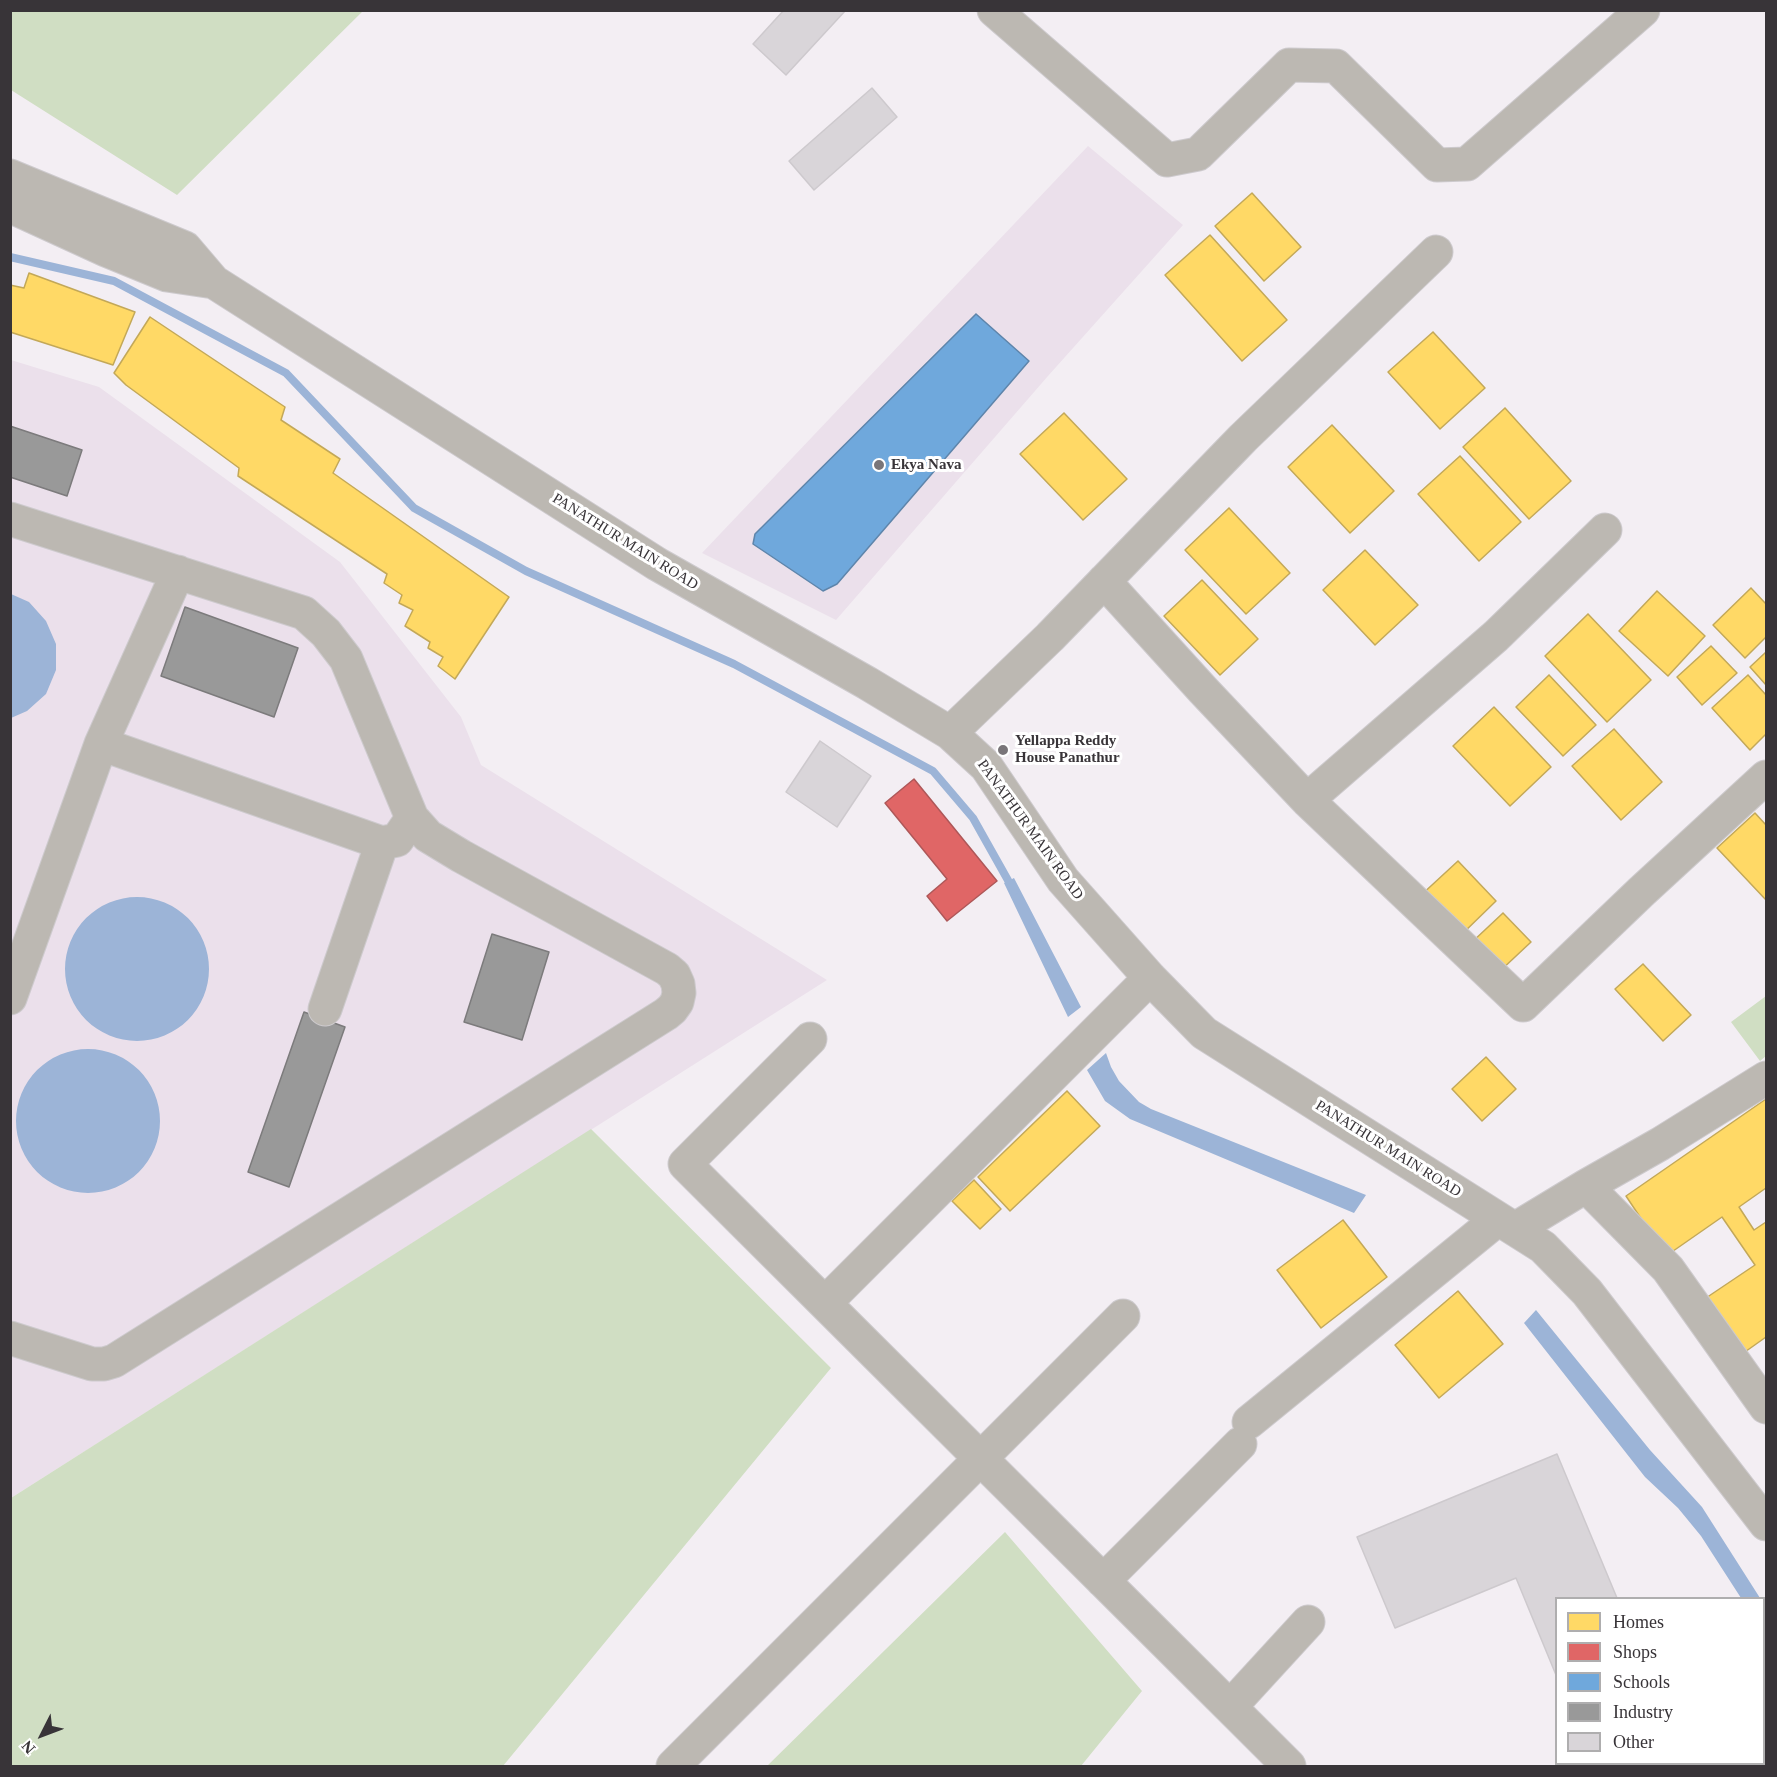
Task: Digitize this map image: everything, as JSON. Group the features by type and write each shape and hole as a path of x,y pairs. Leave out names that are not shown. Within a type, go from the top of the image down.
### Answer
{"street":[{"path":"993,10 1167,160 1198,154 1289,65 1336,66 1437,165 1467,164 1643,10"},
{"name":"PANATHUR MAIN ROAD","path":"10,176 185,248 214,282 657,564 867,683 950,733 986,766 1063,880 1150,978 1204,1033 1543,1247 1587,1292 1767,1524"},
{"name":"PANATHUR MAIN ROAD","path":"10,206 167,275 214,282"},
{"path":"950,733 1050,637 1243,438 1436,252"},
{"path":"10,519 304,613 326,633 346,659 412,818 428,836 667,969 674,975 679,993 672,1009 114,1361 92,1364 10,1338"},
{"path":"1307,800 1496,636 1605,530"},
{"path":"13,983 101,744 178,572"},
{"path":"1104,581 1307,800 1523,1005 1641,892 1767,777"},
{"path":"101,744 382,843 397,840 412,818"},
{"path":"325,1009 382,843"},
{"path":"825,1304 1150,978"},
{"path":"810,1039 685,1164 1288,1767"},
{"path":"1103,1581 1244,1433 1507,1224 1586,1186 1660,1144 1767,1078"},
{"path":"1586,1186 1668,1269 1767,1407"},
{"path":"673,1767 1123,1316"},
{"path":"1230,1707 1308,1622"}],"shaded area":[{"name":"Ekya Nava","path":"1088,146 1183,225 836,620 702,553"},
{"path":"11,360 99,387 340,562 461,717 481,765 827,980 11,1498"}],"green space":[{"path":"10,11 363,11 177,195 11,90"},
{"path":"1766,996 1766,1056 1760,1061 1731,1022"},
{"path":"591,1129 831,1368 503,1766 11,1766 11,1498"},
{"path":"1005,1532 1142,1691 1081,1766 767,1766"}],"water":[{"path":"11,594 29,602 46,621 56,644 56,670 46,694 27,711 11,718"},
{"path":"1014,878 1081,1007 1068,1017 1004,883"},
{"path":"137,897 164,903 177,909 188,918 197,929 203,942 209,969 203,996 197,1009 188,1020 177,1029 164,1035 137,1041 110,1035 97,1029 86,1020 77,1009 71,996 65,969 71,942 77,929 86,918 97,909 110,903"},
{"path":"88,1049 115,1055 128,1061 139,1070 148,1081 154,1094 160,1121 154,1148 148,1161 139,1172 128,1181 115,1187 88,1193 61,1187 48,1181 37,1172 28,1161 22,1148 16,1121 22,1094 28,1081 37,1070 48,1061 61,1055"},
{"path":"1106,1053 1119,1081 1139,1102 1151,1109 1366,1195 1354,1213 1130,1119 1105,1101 1087,1070"},
{"path":"1536,1310 1650,1450 1702,1507 1759,1597 1740,1597 1701,1536 1678,1508 1645,1477 1524,1323"}],"building: Homes":[{"path":"1252,193 1301,247 1264,281 1215,226"},
{"path":"1210,235 1287,320 1242,361 1165,275"},
{"path":"29,273 135,312 113,365 10,332 10,285 24,288"},
{"path":"150,317 285,407 281,420 340,459 333,473 509,597 455,679 438,666 443,657 428,648 430,642 405,626 413,610 399,603 402,595 384,583 387,574 238,476 239,468 126,385 114,373"},
{"path":"1433,332 1485,388 1440,429 1388,372"},
{"path":"1505,408 1571,481 1529,519 1463,447"},
{"path":"1064,413 1127,479 1083,520 1020,454"},
{"path":"1332,425 1394,491 1350,533 1288,467"},
{"path":"1460,456 1521,522 1479,561 1418,494"},
{"path":"1229,508 1290,573 1246,614 1185,550"},
{"path":"1365,550 1418,605 1375,645 1323,590"},
{"path":"1202,580 1258,639 1220,675 1164,616"},
{"path":"1751,588 1766,604 1766,637 1745,658 1713,625"},
{"path":"1657,591 1705,636 1668,676 1619,631"},
{"path":"1588,614 1651,680 1607,722 1545,656"},
{"path":"1711,646 1737,673 1702,705 1677,677"},
{"path":"1766,652 1766,685 1750,667"},
{"path":"1549,675 1596,725 1563,756 1516,707"},
{"path":"1748,675 1766,695 1766,734 1750,750 1712,708"},
{"path":"1494,707 1551,767 1510,806 1453,746"},
{"path":"1614,729 1662,782 1621,820 1572,766"},
{"path":"1755,813 1766,825 1766,900 1717,848"},
{"path":"1458,861 1496,901 1458,938 1419,897"},
{"path":"1503,913 1531,942 1499,972 1471,943"},
{"path":"1643,964 1691,1015 1663,1041 1615,989"},
{"path":"1486,1057 1516,1089 1482,1121 1452,1089"},
{"path":"1067,1091 1100,1126 1010,1211 978,1177"},
{"path":"1766,1099 1766,1188 1739,1207 1754,1230 1766,1222 1766,1337 1735,1359 1697,1304 1755,1265 1722,1217 1666,1256 1626,1196"},
{"path":"974,1180 1001,1209 980,1229 952,1201"},
{"path":"1343,1220 1387,1277 1321,1328 1277,1270"},
{"path":"1458,1291 1503,1344 1439,1398 1395,1345"}],"building: Shops":[{"path":"914,779 997,881 947,921 927,896 947,879 885,803"}],"building: Schools":[{"path":"976,314 1029,361 837,584 823,591 753,544 755,534"}],"building: Industry":[{"path":"10,426 82,450 67,496 10,477"},
{"path":"185,607 298,648 274,717 161,676"},
{"path":"492,934 549,952 522,1040 464,1022"},
{"path":"304,1012 345,1027 289,1187 248,1172"}],"building: Other":[{"path":"784,10 846,10 786,75 753,44"},
{"path":"872,88 897,117 814,190 789,161"},
{"path":"820,741 871,776 837,827 786,792"},
{"path":"1557,1454 1617,1597 1555,1597 1555,1673 1516,1578 1395,1628 1357,1537"},
{"path":"1594,1765 1687,1766 1595,1766"}],"waterway":[{"path":"10,257 114,281 286,373 414,508 526,571 734,664 933,771 973,818 1014,891"}],"place":[{"name":"Ekya Nava","path":"879,465"},
{"name":"Yellappa Reddy House Panathur","path":"1003,750"}]}
